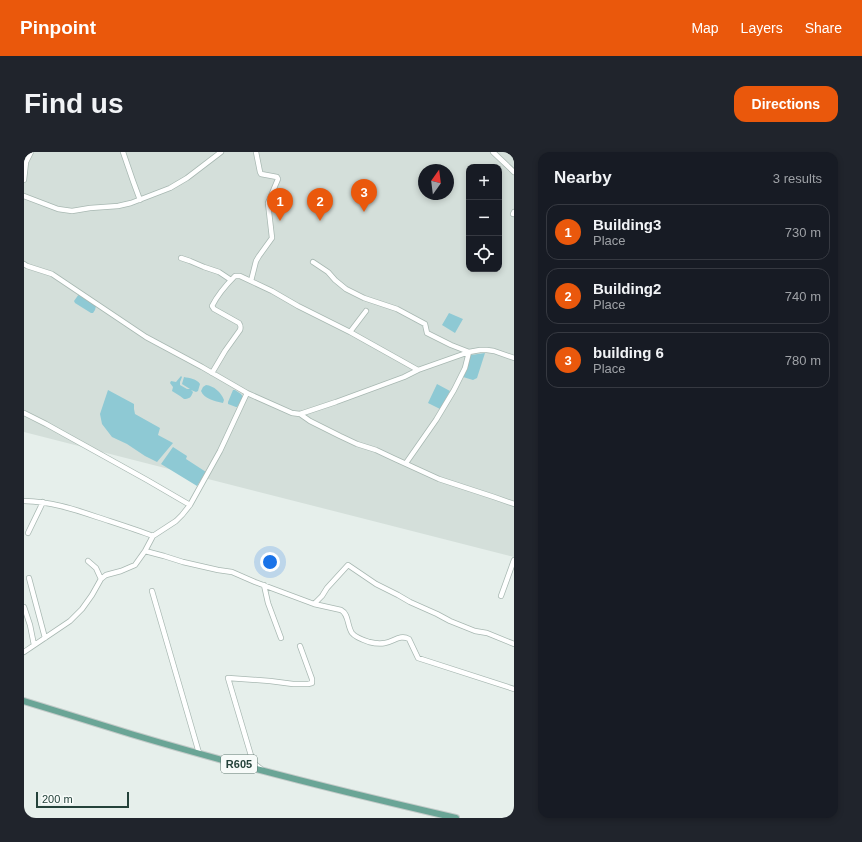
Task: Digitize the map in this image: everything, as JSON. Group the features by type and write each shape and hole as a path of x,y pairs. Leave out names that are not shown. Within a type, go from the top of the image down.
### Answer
{"main road":[{"name":"R605","path":"24,701 199,753 351,794 456,818"}],"street":[{"path":"24,180 25,162 31,152"},
{"path":"124,152 140,200"},
{"path":"24,196 58,209 72,211 118,206 140,200 170,188 187,178 221,152"},
{"path":"251,281 256,261 272,238 268,203 278,179 277,177 260,172 256,152"},
{"path":"493,152 514,172"},
{"path":"181,258 219,272 231,280"},
{"path":"313,262 328,272 346,289 364,298 408,314 425,324 427,333 469,352"},
{"path":"24,264 52,274 146,337 247,393 292,413 300,414 356,395 404,377 418,370 469,352 487,350 514,358"},
{"path":"212,373 241,328 239,323 214,309 212,306 220,293 236,276 240,276 272,290 316,316 350,332 418,370"},
{"path":"350,332 366,311"},
{"path":"406,464 436,420 454,390 465,368 469,352"},
{"path":"24,652 70,622 82,609 101,579 106,575 121,571 134,565 145,551 152,536 176,521 190,505 220,451 247,393"},
{"path":"24,413 190,505"},
{"path":"300,414 310,421 357,444 376,450 439,479 514,504"},
{"path":"24,501 43,502 68,507 152,536"},
{"path":"28,533 43,502"},
{"path":"145,551 183,562 232,572 314,604 344,612 352,634 371,643 385,643 398,638 407,637 409,638 418,658 514,689"},
{"path":"501,596 514,560"},
{"path":"88,562 96,568 101,579"},
{"path":"314,604 348,565 376,584 410,602 450,621 475,631 487,633 514,644"},
{"path":"30,578 45,638"},
{"path":"264,585 268,602 282,638"},
{"path":"152,591 199,753"},
{"path":"24,607 30,625 34,645"},
{"path":"262,770 252,759 228,678 293,684 312,683 312,679 300,646"}],"shaded area":[{"path":"24,152 514,152 514,557 24,432"}],"water":[{"path":"79,294 96,306 93,313 75,303 74,301"},
{"path":"449,313 463,319 455,333 442,325"},
{"path":"485,353 477,378 473,380 463,377 471,355"},
{"path":"181,376 180,385 187,389 190,389 182,384 184,377 195,380 200,384 198,391 196,392 191,390 193,392 188,399 184,399 172,391 173,387 170,383 171,381 176,382"},
{"path":"437,384 450,391 440,409 428,403"},
{"path":"206,385 219,392 223,397 223,403 210,399 202,394 201,391"},
{"path":"108,390 134,404 135,414 160,428 158,435 173,443 157,462 112,437 102,424 100,414"},
{"path":"233,390 241,394 243,397 237,407 228,404"},
{"path":"173,447 187,456 186,459 206,472 197,486 161,464"}],"place":[{"name":"building 6","path":"364,212"},
{"name":"Building3","path":"280,221"},
{"name":"Building2","path":"320,221"}]}
